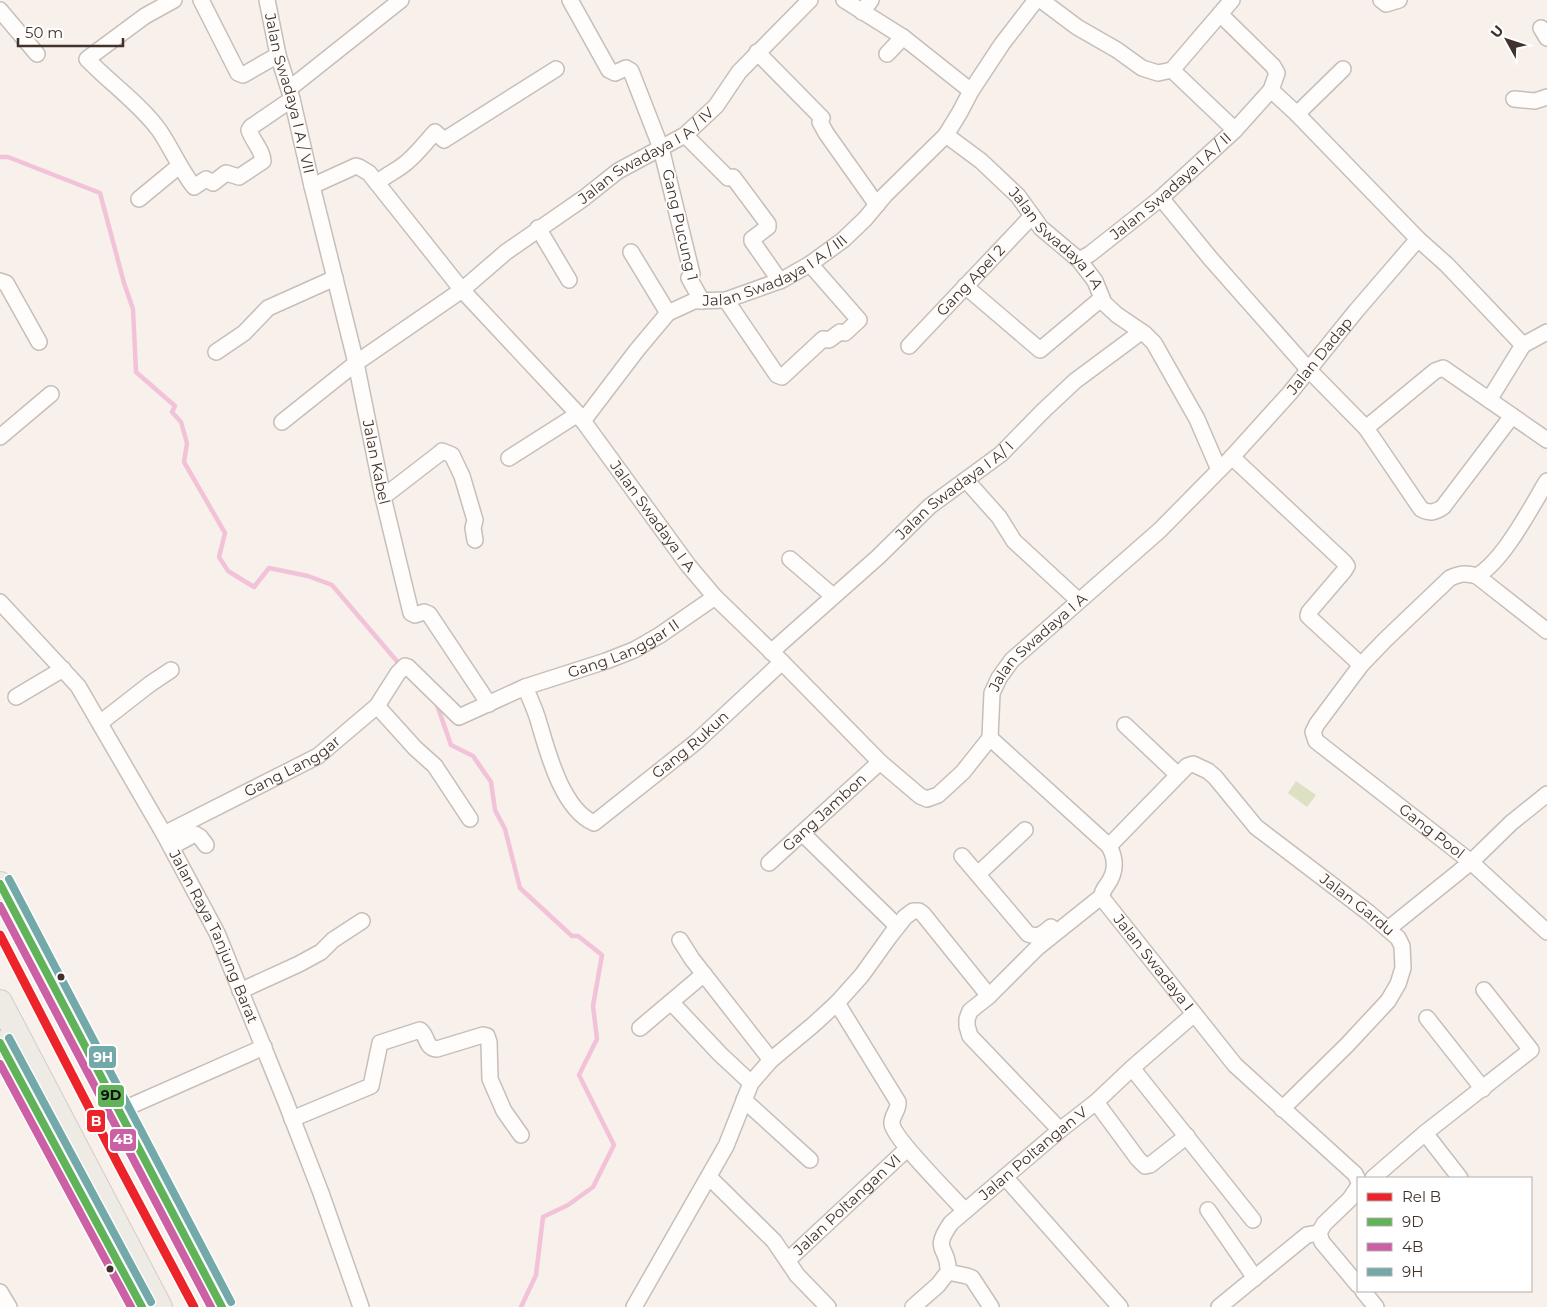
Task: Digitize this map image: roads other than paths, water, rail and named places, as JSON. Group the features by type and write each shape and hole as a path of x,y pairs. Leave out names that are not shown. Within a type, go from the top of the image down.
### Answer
{"main road":[{"path":"0,884 222,1307"},
{"path":"0,1002 160,1307"},
{"path":"0,1043 142,1307"}],"street":[{"path":"174,0 145,16 87,58 145,114 159,131 179,166 195,187 206,179 213,183 226,173 237,178 264,160 249,132 250,128 401,0"},
{"path":"201,0 241,74 243,75 255,69 278,55"},
{"name":"Jalan Swadaya I A / VII","path":"267,0 278,55 291,94 312,186"},
{"path":"570,0 609,70 615,73 626,68 631,71 661,148"},
{"name":"Jalan Swadaya I A / IV","path":"282,422 356,364 462,290 538,228 584,198 618,171 685,134 716,106 739,72 810,0"},
{"path":"844,0 866,6 971,91"},
{"path":"946,135 971,91 1002,44 1036,0"},
{"path":"1041,0 1077,27 1117,50 1142,68 1158,73 1172,70 1232,0"},
{"path":"1381,0 1386,4 1399,0"},
{"path":"0,10 37,54"},
{"path":"1220,14 1273,66 1277,73 1271,90 1236,130"},
{"path":"886,54 903,37"},
{"path":"757,52 822,118 820,122 826,133 877,205"},
{"path":"1297,114 1343,69"},
{"path":"377,182 388,172 394,172 409,160 435,132 444,140 556,70"},
{"name":"Jalan Swadaya I A / II","path":"1079,260 1090,254 1161,198 1236,130 1172,70"},
{"path":"1271,90 1297,114 1418,239 1447,265 1523,345"},
{"path":"1514,99 1536,101 1547,96"},
{"path":"685,134 728,178 733,177 768,224 768,227 752,239 752,241 780,281"},
{"name":"Jalan Swadaya I A / III","path":"580,418 668,313 694,301 726,300 780,281 810,264 843,240 946,135"},
{"name":"Jalan Swadaya I A","path":"312,186 356,166 366,171 377,182 462,290 580,418 688,565 715,597 880,762 920,796 927,799 938,796 963,772 990,738 992,693 998,678 1012,660 1160,530 1219,470 1197,418 1154,343 1117,315 1102,298 1095,281 1079,260 1042,228 1018,196 981,161 946,135"},
{"name":"Gang Pucung 1","path":"661,148 692,274 689,278 702,300"},
{"path":"140,199 179,166"},
{"name":"Jalan Kabel","path":"312,186 356,364 383,497 412,613 415,615 424,612 429,614 489,704"},
{"path":"1161,198 1210,258 1308,369 1366,428 1421,510 1427,512 1436,511 1443,506 1512,416"},
{"name":"Gang Apel 2","path":"909,346 1032,216"},
{"path":"538,228 569,280"},
{"name":"Jalan Dadap","path":"1219,470 1289,394 1418,239"},
{"path":"631,252 668,313"},
{"path":"726,300 780,377 823,339 829,340 840,332 845,333 858,319 810,264"},
{"path":"216,352 244,333 268,308 335,278"},
{"path":"0,281 6,283 39,342"},
{"path":"965,286 1040,350 1102,298"},
{"name":"Jalan Swadaya I A/ I","path":"776,657 833,596 930,506 1001,454 1075,381 1141,332"},
{"path":"1489,400 1523,345 1547,332"},
{"path":"1366,428 1439,369 1443,368 1547,440"},
{"path":"0,437 51,394"},
{"path":"509,458 580,418"},
{"path":"383,497 442,451 447,452 452,455 464,485 475,520 473,528 475,540"},
{"path":"1232,456 1344,562 1346,566 1344,571 1309,612 1308,616 1361,665 1450,578 1464,572 1477,576 1547,631"},
{"path":"966,480 999,516 1014,541 1079,602"},
{"path":"1477,576 1500,556 1547,481"},
{"path":"790,559 833,596"},
{"name":"Gang Langgar II","path":"400,670 406,666 408,667 458,717 525,687 634,650 660,636 715,597"},
{"name":"Jalan Raya Tanjung Barat","path":"0,602 78,686 167,841 216,933 264,1047 321,1193 361,1307"},
{"name":"Gang Rukun","path":"525,687 539,722 551,765 568,798 576,809 594,823 696,742 776,657"},
{"name":"Gang Pool","path":"1361,665 1316,724 1313,735 1316,741 1471,862 1547,932"},
{"path":"16,697 63,669"},
{"path":"100,724 150,684 171,670"},
{"name":"Gang Langgar","path":"167,841 318,756 377,706 400,670"},
{"path":"377,706 415,748 435,766 470,819"},
{"path":"1109,846 1178,775 1125,725"},
{"path":"990,738 1109,846 1116,864 1102,896 1037,948 970,1011 967,1026 970,1036 1060,1130"},
{"name":"Gang Jambon","path":"769,863 880,762"},
{"name":"Jalan Gardu","path":"1178,775 1187,766 1193,764 1215,777 1256,827 1370,913 1398,938 1404,954 1403,968 1398,984 1388,1001 1282,1109"},
{"path":"1388,929 1471,862 1511,823 1547,794"},
{"path":"978,874 1025,830"},
{"path":"802,833 897,926"},
{"path":"167,841 195,834 206,844"},
{"path":"962,856 1016,921 1028,934 1034,937 1042,935 1075,906 1084,911"},
{"name":"Jalan Swadaya I","path":"1102,896 1193,1015 1235,1065 1355,1174 1357,1178"},
{"path":"634,1307 726,1146 751,1083 771,1060 837,1003 862,974 897,926 913,912 923,914 988,996"},
{"path":"240,991 322,952 333,940 362,921"},
{"path":"680,940 771,1060"},
{"path":"640,1028 704,974"},
{"path":"1374,1177 1425,1133 1531,1050 1484,990"},
{"path":"671,1002 720,1054 751,1083"},
{"path":"837,1003 898,1102 898,1107 893,1117 892,1124 894,1130 907,1149 965,1211"},
{"name":"Jalan Poltangan V","path":"948,1272 941,1240 951,1223 1060,1130 1096,1102 1193,1015"},
{"path":"1427,1018 1482,1089"},
{"path":"292,1119 371,1086 380,1043 420,1030 423,1032 429,1046 437,1049 484,1035 487,1036 490,1042 490,1079 504,1111 521,1135"},
{"path":"126,1108 264,1047"},
{"path":"1132,1068 1253,1220"},
{"path":"744,1100 810,1160"},
{"path":"1096,1102 1145,1166 1150,1165 1187,1136"},
{"path":"1425,1133 1459,1177"},
{"name":"Jalan Poltangan VI","path":"788,1260 907,1149"},
{"path":"709,1177 774,1241 797,1275 828,1307"},
{"path":"1005,1178 1120,1307"},
{"path":"1357,1189 1350,1200 1324,1224 1319,1233 1322,1242 1357,1285"},
{"path":"1208,1210 1255,1278"},
{"path":"1218,1307 1307,1235 1319,1233"},
{"path":"913,1307 938,1286 948,1272 972,1278 991,1307"},
{"path":"0,1292 9,1307"},
{"path":"1364,1292 1376,1307"}],"waterway":[{"path":"0,157 8,157 100,193 124,283 133,309 136,372 175,406 172,412 181,422 187,443 184,462 225,533 219,557 228,571 254,587 269,568 308,576 332,585 401,666"},
{"path":"436,702 451,745 473,756 491,782 495,810 505,829 520,888 572,936 578,936 602,955 593,1006 597,1039 579,1075 614,1145 593,1187 568,1205 543,1217 536,1275 521,1307"}],"rail line":[{"name":"B","path":"0,935 194,1307"}]}
